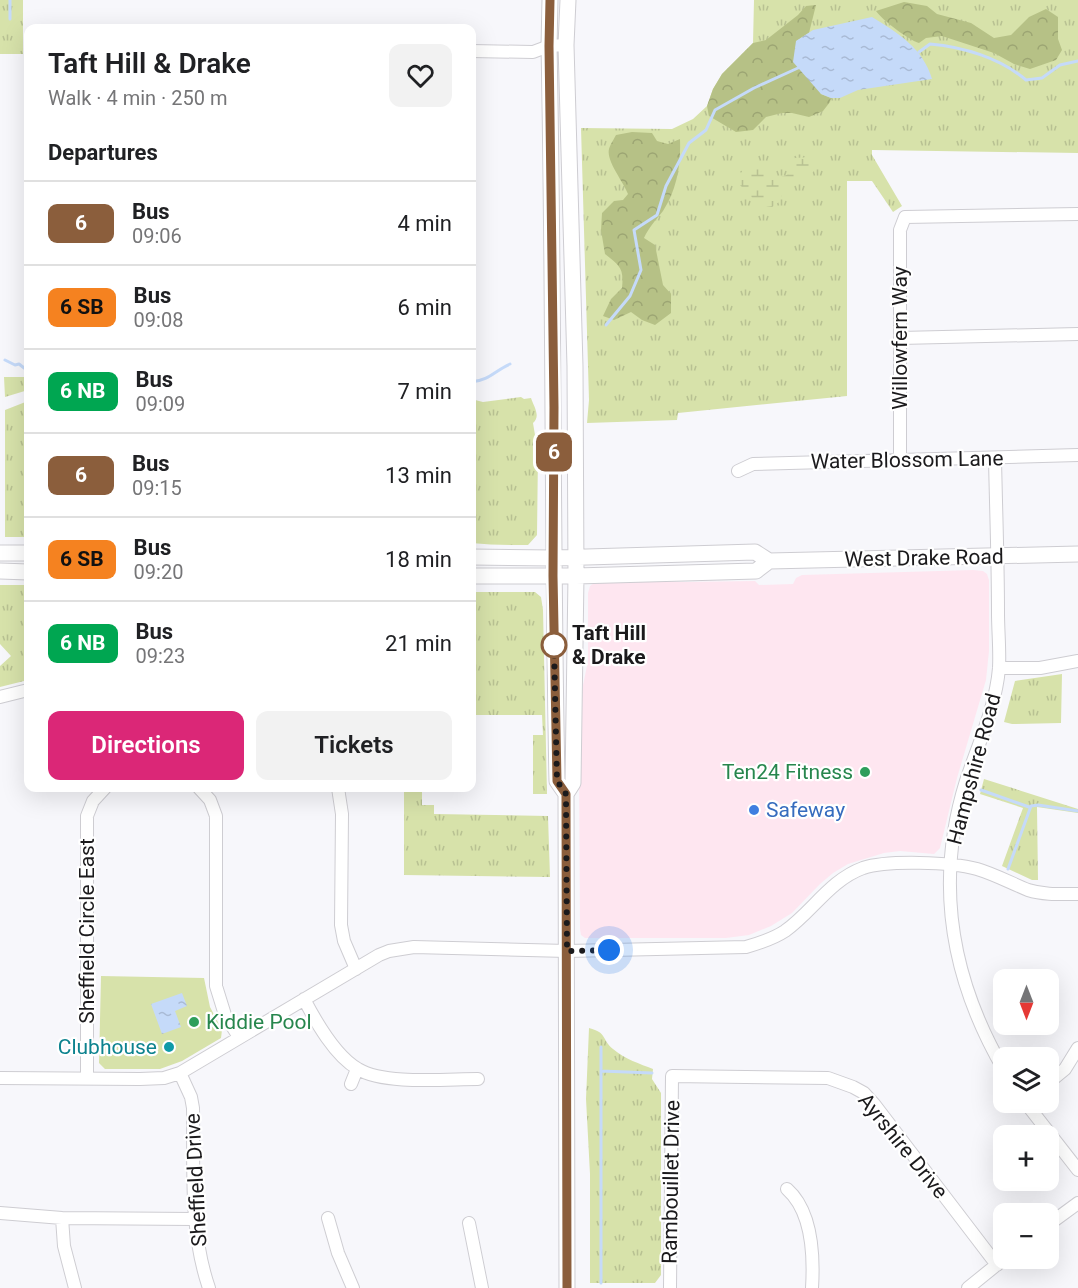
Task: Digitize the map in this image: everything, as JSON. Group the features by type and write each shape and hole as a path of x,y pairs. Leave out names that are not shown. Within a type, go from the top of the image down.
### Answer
{"main road":[{"path":"550,0 554,407 553,576 557,781 566,794"},
{"path":"567,1288 566,794 573,783 576,576 575,366 566,45 568,0"},
{"name":"West Drake Road","path":"476,558 576,558 755,552 769,561 1078,554"},
{"path":"0,553 24,554"},
{"name":"West Drake Road","path":"476,576 756,571 769,561"},
{"path":"0,571 24,572"}],"street":[{"path":"476,51 533,52 549,46 566,45"},
{"name":"Willowfern Way","path":"900,460 900,230 905,217 1078,214"},
{"path":"900,338 1078,334"},
{"name":"Water Blossom Lane","path":"738,471 753,464 1078,456"},
{"name":"Hampshire Road","path":"993,1050 979,1024 959,966 950,906 950,865 958,810 987,717 999,668 995,458"},
{"path":"999,668 1040,668 1078,661"},
{"path":"0,697 24,691"},
{"name":"Sheffield Circle East","path":"87,1079 87,816 93,801 101,792"},
{"path":"202,792 210,800 216,816 216,986 225,1015 239,1037"},
{"path":"339,792 342,814 341,925 344,941 356,969"},
{"path":"0,1078 164,1078 180,1073 389,951 414,947 567,951 747,947 784,932 837,882 862,869 890,863 950,865 975,869 1029,890 1043,893 1078,894"},
{"path":"304,999 317,1024 338,1052 357,1069 378,1076 406,1079 478,1079"},
{"path":"1059,1074 1065,1069 1078,1048"},
{"path":"351,1084 357,1069"},
{"name":"Sheffield Drive","path":"180,1073 191,1097 193,1108 194,1219 198,1250 209,1288"},
{"name":"Ayrshire Drive","path":"672,1076 815,1077 834,1080 864,1093 993,1252"},
{"name":"Rambouillet Drive","path":"670,1288 672,1076"},
{"path":"1034,1113 1078,1170"},
{"path":"788,1189 796,1197 808,1227 812,1256 812,1288"},
{"path":"1059,1217 1078,1203"},
{"path":"0,1213 62,1218 194,1219"},
{"path":"62,1218 64,1246 75,1288"},
{"path":"328,1218 338,1253 353,1288"},
{"path":"469,1223 482,1288"},
{"path":"968,1288 993,1268"}],"shaded area":[{"path":"983,571 989,580 989,651 986,680 957,778 940,848 934,854 900,851 884,853 848,864 820,884 792,913 771,926 749,935 726,938 585,938 581,935 579,763 582,690 588,661 588,593 590,586 594,583 665,581 755,581 759,585 793,584 796,578 802,575"}],"green space":[{"path":"0,0 23,0 23,54 0,54"},
{"path":"754,0 1078,0 1078,153 872,150 872,155 902,206 893,212 872,181 847,181 847,396 678,413 677,420 587,423 589,400 581,128 672,129 693,119 707,106 722,74 753,43"},
{"path":"904,2 927,6 937,14 971,23 994,38 1011,35 1029,17 1046,9 1058,17 1058,39 1062,50 1056,60 1030,69 1014,64 994,53 942,36 926,38 919,43 896,29 876,11"},
{"path":"816,5 809,33 796,41 821,94 831,98 823,111 809,117 782,113 766,117 753,130 736,132 709,116 707,106 722,74 753,43 766,40 806,6"},
{"path":"632,132 652,133 657,141 668,144 680,139 679,167 672,194 644,238 655,245 663,285 671,294 671,313 655,325 631,312 614,320 603,316 611,299 622,288 622,276 620,268 605,254 601,230 602,213 614,201 623,200 628,194 612,165 609,149 616,135"},
{"path":"811,157 816,162 816,169 807,178 792,182 783,192 779,202 772,207 759,205 740,185 740,174 745,168 760,167 781,177 795,171 795,158"},
{"path":"4,377 24,377 24,391 5,397"},
{"path":"521,397 531,398 537,414 533,423 538,453 537,535 528,545 476,543 476,400 483,402"},
{"path":"24,403 24,537 5,537 5,410"},
{"path":"0,585 24,585 24,681 0,687 0,666 11,656 0,644"},
{"path":"476,592 535,592 541,597 547,794 533,794 533,735 543,735 542,715 476,715"},
{"path":"1062,674 1061,723 1012,724 1004,722 1015,681"},
{"path":"984,779 1078,809 1078,813 1037,807 1038,880 1032,880 1002,866 1023,808 980,794"},
{"path":"404,792 422,792 422,805 434,805 434,814 548,816 550,877 404,875"},
{"path":"101,976 204,978 210,1007 222,1030 221,1038 182,1061 160,1069 105,1069 99,1063"},
{"path":"589,1028 602,1034 609,1045 622,1056 653,1069 652,1079 661,1093 661,1275 655,1283 590,1283 590,1174 586,1099"}],"water":[{"path":"872,17 900,35 916,50 928,68 932,79 858,90 840,98 831,98 821,94 793,62 796,41 813,30"},
{"path":"182,993 187,1006 175,1011 181,1027 162,1034 151,1004"}],"waterway":[{"path":"10,0 10,19"},
{"path":"919,52 930,44 968,51 993,60 1026,80 1042,78 1060,65 1078,61"},
{"path":"606,325 630,296 641,270 634,230 657,215 666,186 689,143 706,130 715,110 754,88 798,68"},
{"path":"5,360 24,368"},
{"path":"476,381 510,364"},
{"path":"981,790 1029,807"},
{"path":"1008,869 1031,806 1078,811"},
{"path":"601,1047 601,1071 652,1073"},
{"path":"601,1071 601,1283"}],"bus line":[{"name":"6","path":"550,0 556,736 557,781 566,794 567,1288"}],"place":[{"name":"Taft Hill & Drake","path":"554,645"},
{"name":"Ten24 Fitness","path":"865,772"},
{"name":"Safeway","path":"754,810"},
{"name":"Kiddie Pool","path":"194,1022"},
{"name":"Clubhouse","path":"169,1047"}],"route":[{"path":"554,645 557,781 566,794 567,951 609,950"}]}
